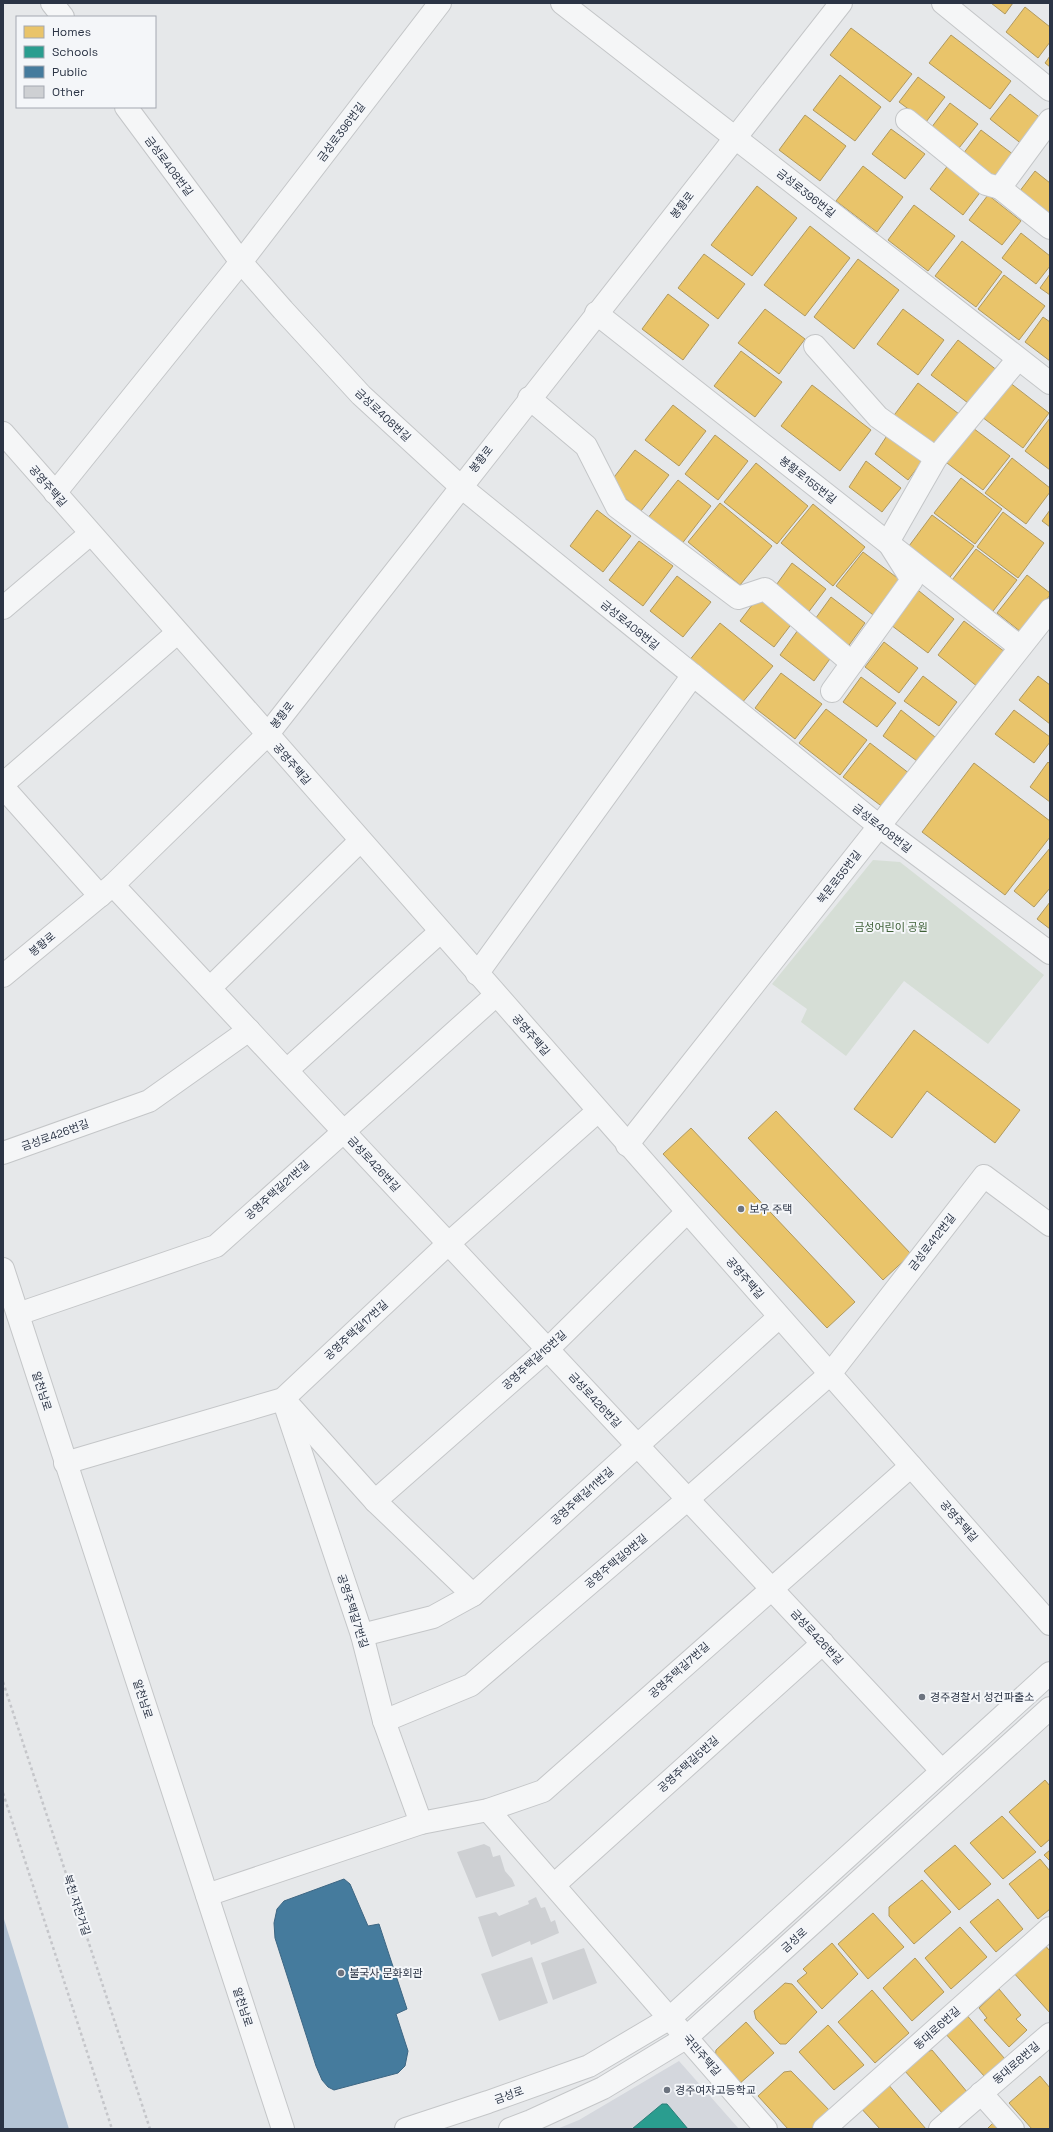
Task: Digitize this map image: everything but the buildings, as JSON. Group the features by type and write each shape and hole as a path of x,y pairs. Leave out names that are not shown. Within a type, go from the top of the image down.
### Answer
{"street":[{"path":"52,3 62,16"},
{"name":"금성로396번길","path":"241,262 440,3"},
{"name":"금성로396번길","path":"562,3 1018,359 1050,382"},
{"name":"봉황로","path":"3,976 107,890 267,735 460,486 841,3"},
{"path":"943,3 1050,90"},
{"name":"금성로408번길","path":"127,108 241,262 361,395 460,486 879,826 1050,953"},
{"path":"906,120 986,184 1000,188 1050,228"},
{"path":"1000,188 1050,120"},
{"path":"55,494 241,262"},
{"name":"봉황로155번길","path":"596,313 1020,647"},
{"path":"815,346 878,417 936,458"},
{"path":"832,691 912,580 888,542 936,458 1018,359"},
{"path":"530,398 586,446 617,508 738,598 764,589 852,663"},
{"name":"공영주택길","path":"4,437 1050,1624"},
{"path":"3,608 90,534"},
{"name":"북문로55번길","path":"628,1145 1050,610"},
{"path":"107,890 3,786 177,633"},
{"path":"477,974 693,676"},
{"path":"210,988 360,841"},
{"name":"금성로426번길","path":"107,890 210,988 942,1771"},
{"path":"286,1070 440,932"},
{"name":"공영주택길21번길","path":"18,1314 216,1246 343,1130 496,995"},
{"name":"금성로426번길","path":"3,1153 149,1101 249,1030"},
{"name":"공영주택길17번길","path":"65,1463 283,1399 449,1243 598,1111"},
{"name":"금성로412번길","path":"830,1374 984,1176 1050,1225"},
{"name":"공영주택길15번길","path":"375,1501 548,1349 687,1212"},
{"name":"알천남로","path":"3,1269 282,2129"},
{"name":"공영주택길11번길","path":"362,1635 433,1617 473,1595 779,1317"},
{"name":"공영주택길9번길","path":"384,1720 471,1685 688,1499 830,1374"},
{"path":"283,1399 375,1501 473,1595"},
{"name":"공영주택길7번길","path":"283,1399 362,1635 384,1720 421,1823"},
{"name":"공영주택길7번길","path":"207,1895 421,1823 488,1810 543,1791 771,1588 911,1466"},
{"name":"공영주택길5번길","path":"554,1885 823,1643"},
{"name":"금성로","path":"406,2129 589,2066 670,2018 1050,1673"},
{"name":"금성로","path":"510,2129 532,2125 603,2088 687,2037 1050,1708"},
{"path":"488,1810 670,2018"},
{"name":"동대로6번길","path":"824,2129 1050,1928"},
{"name":"국민주택길","path":"670,2018 766,2129"},
{"name":"동대로8번길","path":"940,2129 1050,2034"},
{"path":"526,2088 532,2125"},
{"path":"981,2093 1013,2129"}],"path":[{"name":"북천 자전거길","path":"3,1682 150,2129"},
{"path":"3,1793 112,2129"}],"shaded area":[{"name":"경주여자고등학교","path":"679,2061 739,2129 557,2129 579,2120"}],"green space":[{"name":"금성어린이 공원","path":"873,860 900,862 1044,975 988,1044 904,981 846,1056 801,1022 807,1009 772,984"}],"water":[{"path":"3,1916 69,2129 3,2129"}],"place":[{"name":"보우 주택","path":"741,1209"},
{"name":"경주경찰서 성건파출소","path":"922,1697"},
{"name":"불국사 문화회관","path":"341,1973"},
{"name":"경주여자고등학교","path":"667,2090"}]}
